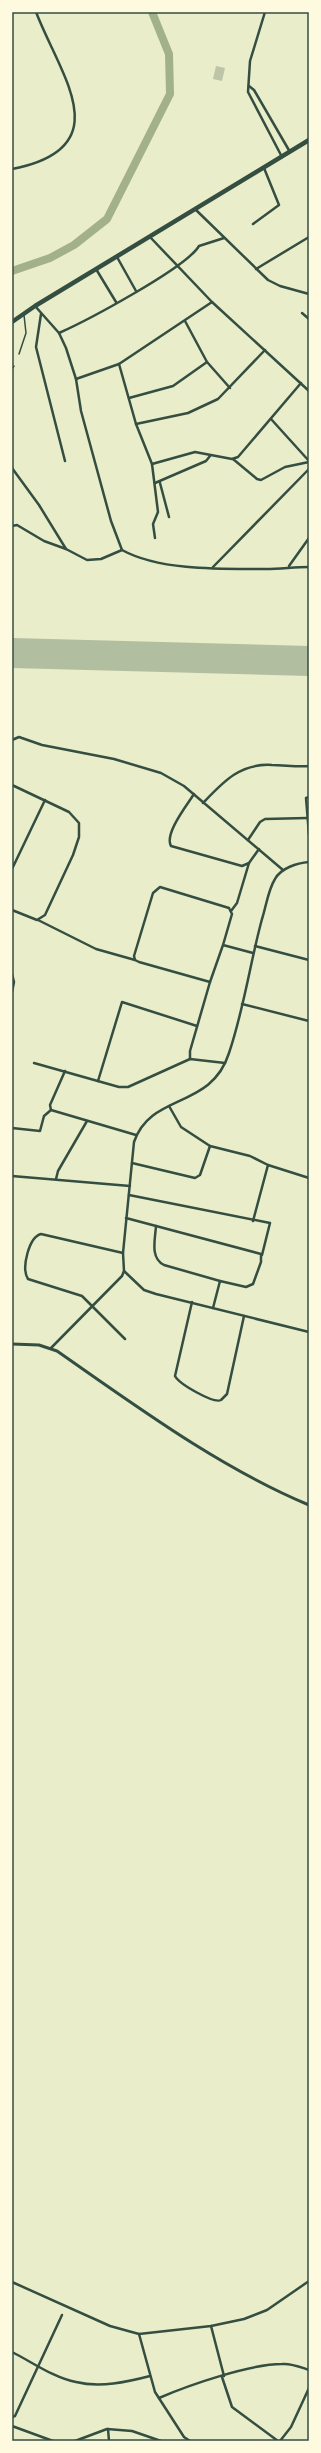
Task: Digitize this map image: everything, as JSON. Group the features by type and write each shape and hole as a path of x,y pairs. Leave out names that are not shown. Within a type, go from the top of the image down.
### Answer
{"highway":[{"path":"12,322 35,306 309,140"},
{"path":"12,318 24,313"}],"street":[{"path":"12,169 40,161 63,148 69,140 75,121 72,92 36,12"},
{"path":"265,12 250,61 250,97 282,157"},
{"path":"249,85 254,90 290,152"},
{"path":"254,224 278,208 279,205 264,168"},
{"path":"194,209 256,269 280,286 309,294"},
{"path":"256,269 309,236"},
{"path":"149,237 212,302 309,391"},
{"path":"59,334 136,291 176,266 194,254 199,246 224,238"},
{"path":"117,257 136,291"},
{"path":"96,269 116,302"},
{"path":"76,379 119,364 212,302"},
{"path":"35,306 59,334 76,379 81,412 111,521 122,550 130,555 169,564 268,569 289,566 309,567"},
{"path":"302,313 309,319"},
{"path":"41,314 36,347 65,461"},
{"path":"185,321 207,362 230,388"},
{"path":"136,424 188,413 218,399 266,350"},
{"path":"129,398 173,386 207,362"},
{"path":"119,364 136,424 152,464 158,512 153,524 155,538"},
{"path":"232,459 244,453 301,383"},
{"path":"152,464 186,453 203,453 210,456 232,459 256,479 261,480 285,467 309,462 271,419"},
{"path":"155,483 206,461 210,456"},
{"path":"12,468 39,505 66,549"},
{"path":"213,567 309,469"},
{"path":"160,482 169,517"},
{"path":"12,526 17,525 44,541 66,549 87,560 101,559 122,550"},
{"path":"289,566 309,538"},
{"path":"13,739 19,737 42,745 140,766 161,773 194,794 284,870"},
{"path":"204,802 230,776 242,770 263,765 309,766"},
{"path":"12,785 73,814 80,828 73,855 45,915 37,920"},
{"path":"194,794 174,826 169,840 171,846 242,866 249,863"},
{"path":"309,797 305,800 309,835"},
{"path":"12,869 45,800"},
{"path":"248,840 260,822 265,819 307,818"},
{"path":"190,1059 190,1051 210,982 223,945 231,911 238,903 249,863 259,849"},
{"path":"309,862 284,870 275,878 253,953 242,1004 226,1063 207,1087 157,1111 145,1121 136,1135 123,1253 124,1271 144,1290 309,1332"},
{"path":"135,960 134,956 156,889 160,887 226,906 231,911"},
{"path":"12,910 37,920 96,949 210,982"},
{"path":"223,945 253,953"},
{"path":"255,946 309,960"},
{"path":"12,974 14,982 12,992"},
{"path":"98,1081 122,1002 197,1026"},
{"path":"242,1004 309,1021"},
{"path":"34,1063 119,1087 128,1087 190,1059 226,1063"},
{"path":"51,1110 50,1105 65,1071"},
{"path":"169,1106 181,1127 210,1146 250,1156 268,1165 309,1178"},
{"path":"51,1110 136,1135"},
{"path":"12,1128 40,1130 44,1116 51,1110"},
{"path":"56,1180 64,1159 87,1121"},
{"path":"132,1164 195,1178 200,1175 210,1146"},
{"path":"253,1221 268,1165"},
{"path":"12,1176 130,1186"},
{"path":"129,1194 253,1221 270,1223 261,1262 251,1286 220,1281 164,1266 158,1261 154,1253 156,1226"},
{"path":"126,1218 259,1252 262,1255"},
{"path":"123,1253 41,1234 36,1235 33,1240 27,1260 26,1272 28,1279 74,1291 82,1296 125,1339"},
{"path":"50,1348 124,1271"},
{"path":"213,1308 220,1281"},
{"path":"192,1302 175,1376 180,1382 214,1401 221,1400 227,1394 244,1316"},
{"path":"12,1344 50,1348 218,1459 282,1494 309,1506"},
{"path":"12,2282 110,2326 139,2334 211,2326 244,2319 267,2310 309,2282"},
{"path":"12,2417 15,2416 62,2315"},
{"path":"211,2326 232,2408 279,2441 291,2428 309,2388"},
{"path":"139,2334 150,2376 159,2398 184,2437 190,2441"},
{"path":"12,2352 62,2378 80,2383 108,2384 150,2376"},
{"path":"159,2398 176,2391 265,2365 283,2364 309,2370"},
{"path":"12,2426 53,2441"},
{"path":"75,2441 108,2429 132,2431 161,2441"},
{"path":"108,2429 109,2441"},
{"path":"183,2441 190,2441"}],"lane":[{"path":"19,354 26,333 24,313"}],"building":[{"path":"216,66 225,68 222,81 213,79"}],"waterway":[{"path":"12,271 50,258 74,245 107,219 170,94 169,54 152,12"}],"runway":[{"path":"12,653 309,661"}]}
